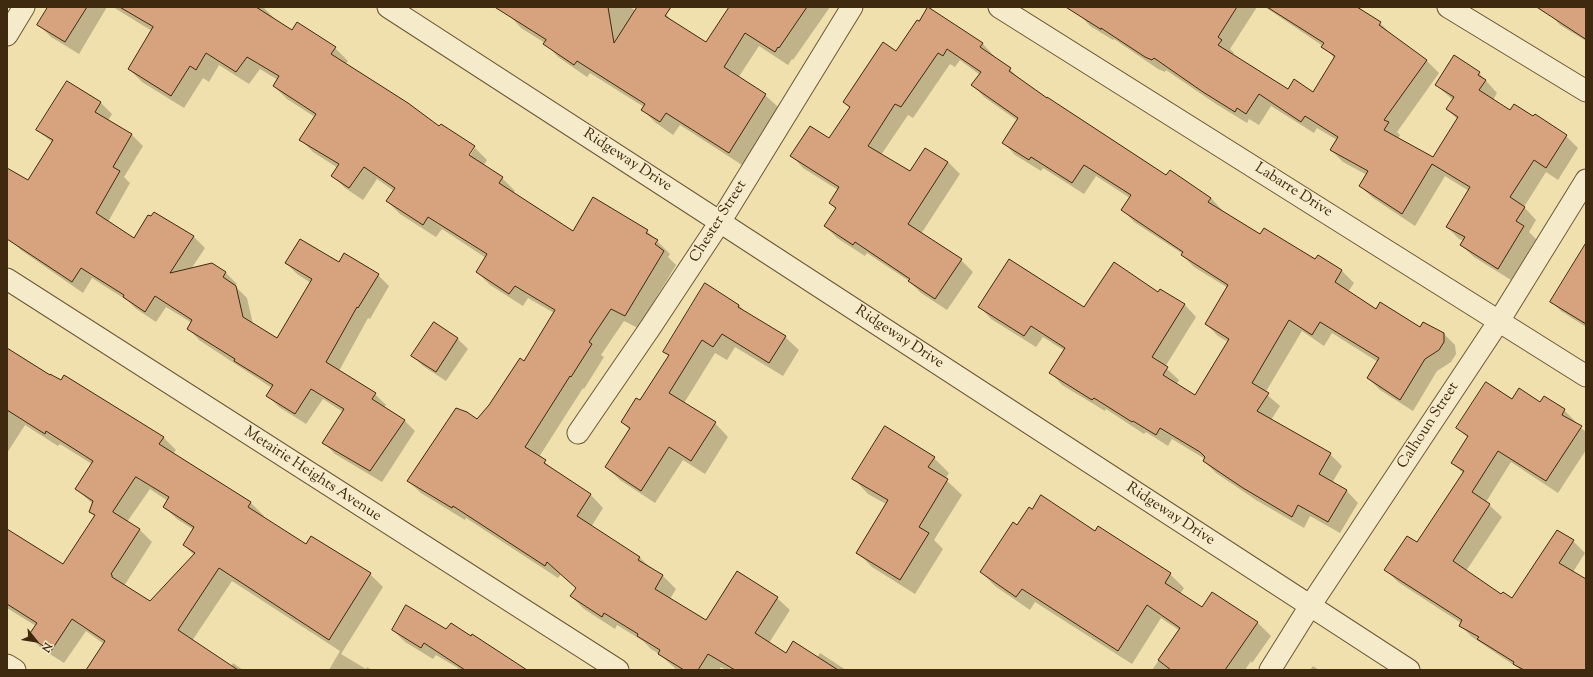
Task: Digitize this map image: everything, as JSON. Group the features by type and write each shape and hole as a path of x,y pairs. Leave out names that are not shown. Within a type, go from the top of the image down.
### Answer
{"street":[{"path":"7,36 24,7"},
{"name":"Ridgeway Drive","path":"388,7 1409,670"},
{"name":"Chester Street","path":"578,433 720,222 852,7"},
{"name":"Labarre Drive","path":"999,7 1586,376"},
{"path":"1448,7 1586,91"},
{"name":"Calhoun Street","path":"1270,670 1310,606 1498,321 1586,180"},
{"name":"Metairie Heights Avenue","path":"7,279 618,670"},
{"path":"7,665 15,670"}],"building":[{"path":"48,7 87,7 65,42 37,25"},
{"path":"120,7 256,7 292,30 297,22 336,47 331,54 408,103 439,126 441,124 475,146 469,155 503,177 499,183 573,231 593,197 648,230 646,233 658,240 655,244 664,251 625,316 611,309 589,342 592,344 525,447 546,460 544,463 591,494 577,516 640,557 638,560 663,575 655,589 706,620 737,571 778,597 755,633 786,653 793,641 838,670 735,670 708,654 698,670 684,670 658,654 660,650 637,636 638,634 604,613 602,617 570,596 576,588 547,562 545,566 453,506 452,508 407,481 456,408 467,412 477,419 489,405 520,358 524,361 555,310 515,286 509,294 476,272 487,254 428,217 423,225 386,201 395,188 364,167 349,188 331,176 339,164 299,140 316,114 273,86 279,76 247,57 236,72 206,53 196,70 190,66 171,96 128,69 153,27"},
{"path":"495,7 608,7 614,43 637,7 671,7 665,16 706,42 729,7 807,7 775,52 745,33 724,67 766,94 729,153 666,113 660,122 641,110 645,104 577,61 574,65 543,44 546,40"},
{"path":"928,7 983,43 980,47 1011,68 1009,71 1047,98 1166,175 1170,170 1211,198 1208,202 1260,234 1264,228 1315,259 1318,255 1342,270 1335,282 1376,309 1380,302 1420,327 1423,322 1444,333 1444,342 1439,350 1425,359 1400,400 1367,378 1379,358 1320,322 1312,335 1289,320 1252,383 1269,393 1257,411 1331,453 1319,474 1347,490 1328,522 1298,505 1292,517 1243,488 1203,461 1205,457 1200,452 1160,428 1156,435 1094,398 1092,400 1049,373 1065,348 1031,326 1024,336 978,307 1009,259 1084,307 1114,262 1158,292 1160,289 1185,304 1152,357 1168,367 1163,375 1195,395 1229,339 1205,324 1228,285 1181,255 1183,252 1121,210 1131,195 1084,165 1072,183 1031,157 1029,160 1002,143 1018,118 971,85 981,72 947,49 943,56 938,53 901,107 895,104 868,146 910,171 925,148 948,162 908,224 962,259 935,299 908,281 910,279 855,242 853,245 824,226 836,208 829,203 839,187 790,156 810,126 829,138 850,107 843,102 883,42 896,51 917,20 919,21"},
{"path":"1066,7 1237,7 1218,37 1222,40 1218,45 1288,89 1294,79 1313,92 1335,56 1321,47 1324,43 1267,7 1357,7 1381,22 1379,25 1427,60 1384,120 1389,122 1384,130 1433,157 1458,117 1446,109 1454,97 1435,85 1454,55 1480,72 1478,75 1486,80 1479,90 1510,110 1514,104 1533,116 1535,114 1567,135 1546,168 1534,160 1510,197 1525,207 1516,221 1524,226 1498,269 1460,245 1465,237 1446,227 1470,187 1432,164 1402,214 1359,186 1368,171 1330,150 1338,137 1305,116 1301,122 1259,94 1246,114 1237,108 1235,112 1154,58 1152,60 1145,57"},
{"path":"1537,7 1586,7 1586,39"},
{"path":"67,81 101,102 95,112 132,134 113,167 120,171 96,213 134,238 148,215 151,216 154,212 194,236 170,273 212,263 226,272 223,277 236,286 243,317 277,338 312,279 285,263 300,239 339,262 344,253 379,274 358,308 357,307 326,362 376,393 372,399 405,420 370,471 322,443 344,409 311,389 295,414 266,396 273,385 187,329 192,320 155,296 145,312 123,297 124,295 81,268 72,282 7,239 7,168 28,180 53,140 36,130"},
{"path":"1586,243 1586,324 1550,302"},
{"path":"705,283 739,305 738,307 786,336 769,363 722,334 713,347 702,340 669,393 716,422 691,461 669,447 641,491 605,467 630,428 621,422 636,398 640,400 669,355 663,352"},
{"path":"434,322 458,338 436,372 411,356"},
{"path":"7,348 50,375 61,380 64,375 164,437 159,444 251,502 248,507 306,544 311,536 371,573 329,640 219,568 178,630 238,670 86,670 105,641 72,619 51,651 28,636 37,623 7,604 7,529 63,564 95,515 89,512 93,501 75,489 93,461 46,431 45,434 7,410","holes":["136,477 169,497 163,507 194,527 183,545 195,553 150,601 112,577 111,574 140,529 113,512"]},
{"path":"1486,382 1512,399 1519,388 1540,402 1544,396 1565,409 1562,415 1582,426 1546,481 1498,451 1472,492 1490,504 1453,561 1501,594 1503,592 1512,598 1557,530 1574,540 1559,563 1586,579 1586,670 1524,670 1477,639 1479,637 1459,626 1462,620 1384,570 1407,536 1417,542 1464,471 1451,463 1468,436 1456,428"},
{"path":"885,426 935,457 928,467 948,479 919,527 929,533 900,580 856,553 888,500 852,479"},
{"path":"1041,495 1095,531 1098,526 1171,573 1165,583 1202,607 1212,592 1258,622 1225,670 1171,670 1158,660 1180,628 1147,605 1118,651 1022,589 1016,597 980,572 1013,522 1017,525 1029,507 1032,509"},
{"path":"406,605 446,629 451,623 471,636 472,634 527,670 465,670 424,643 421,648 392,630"}]}
